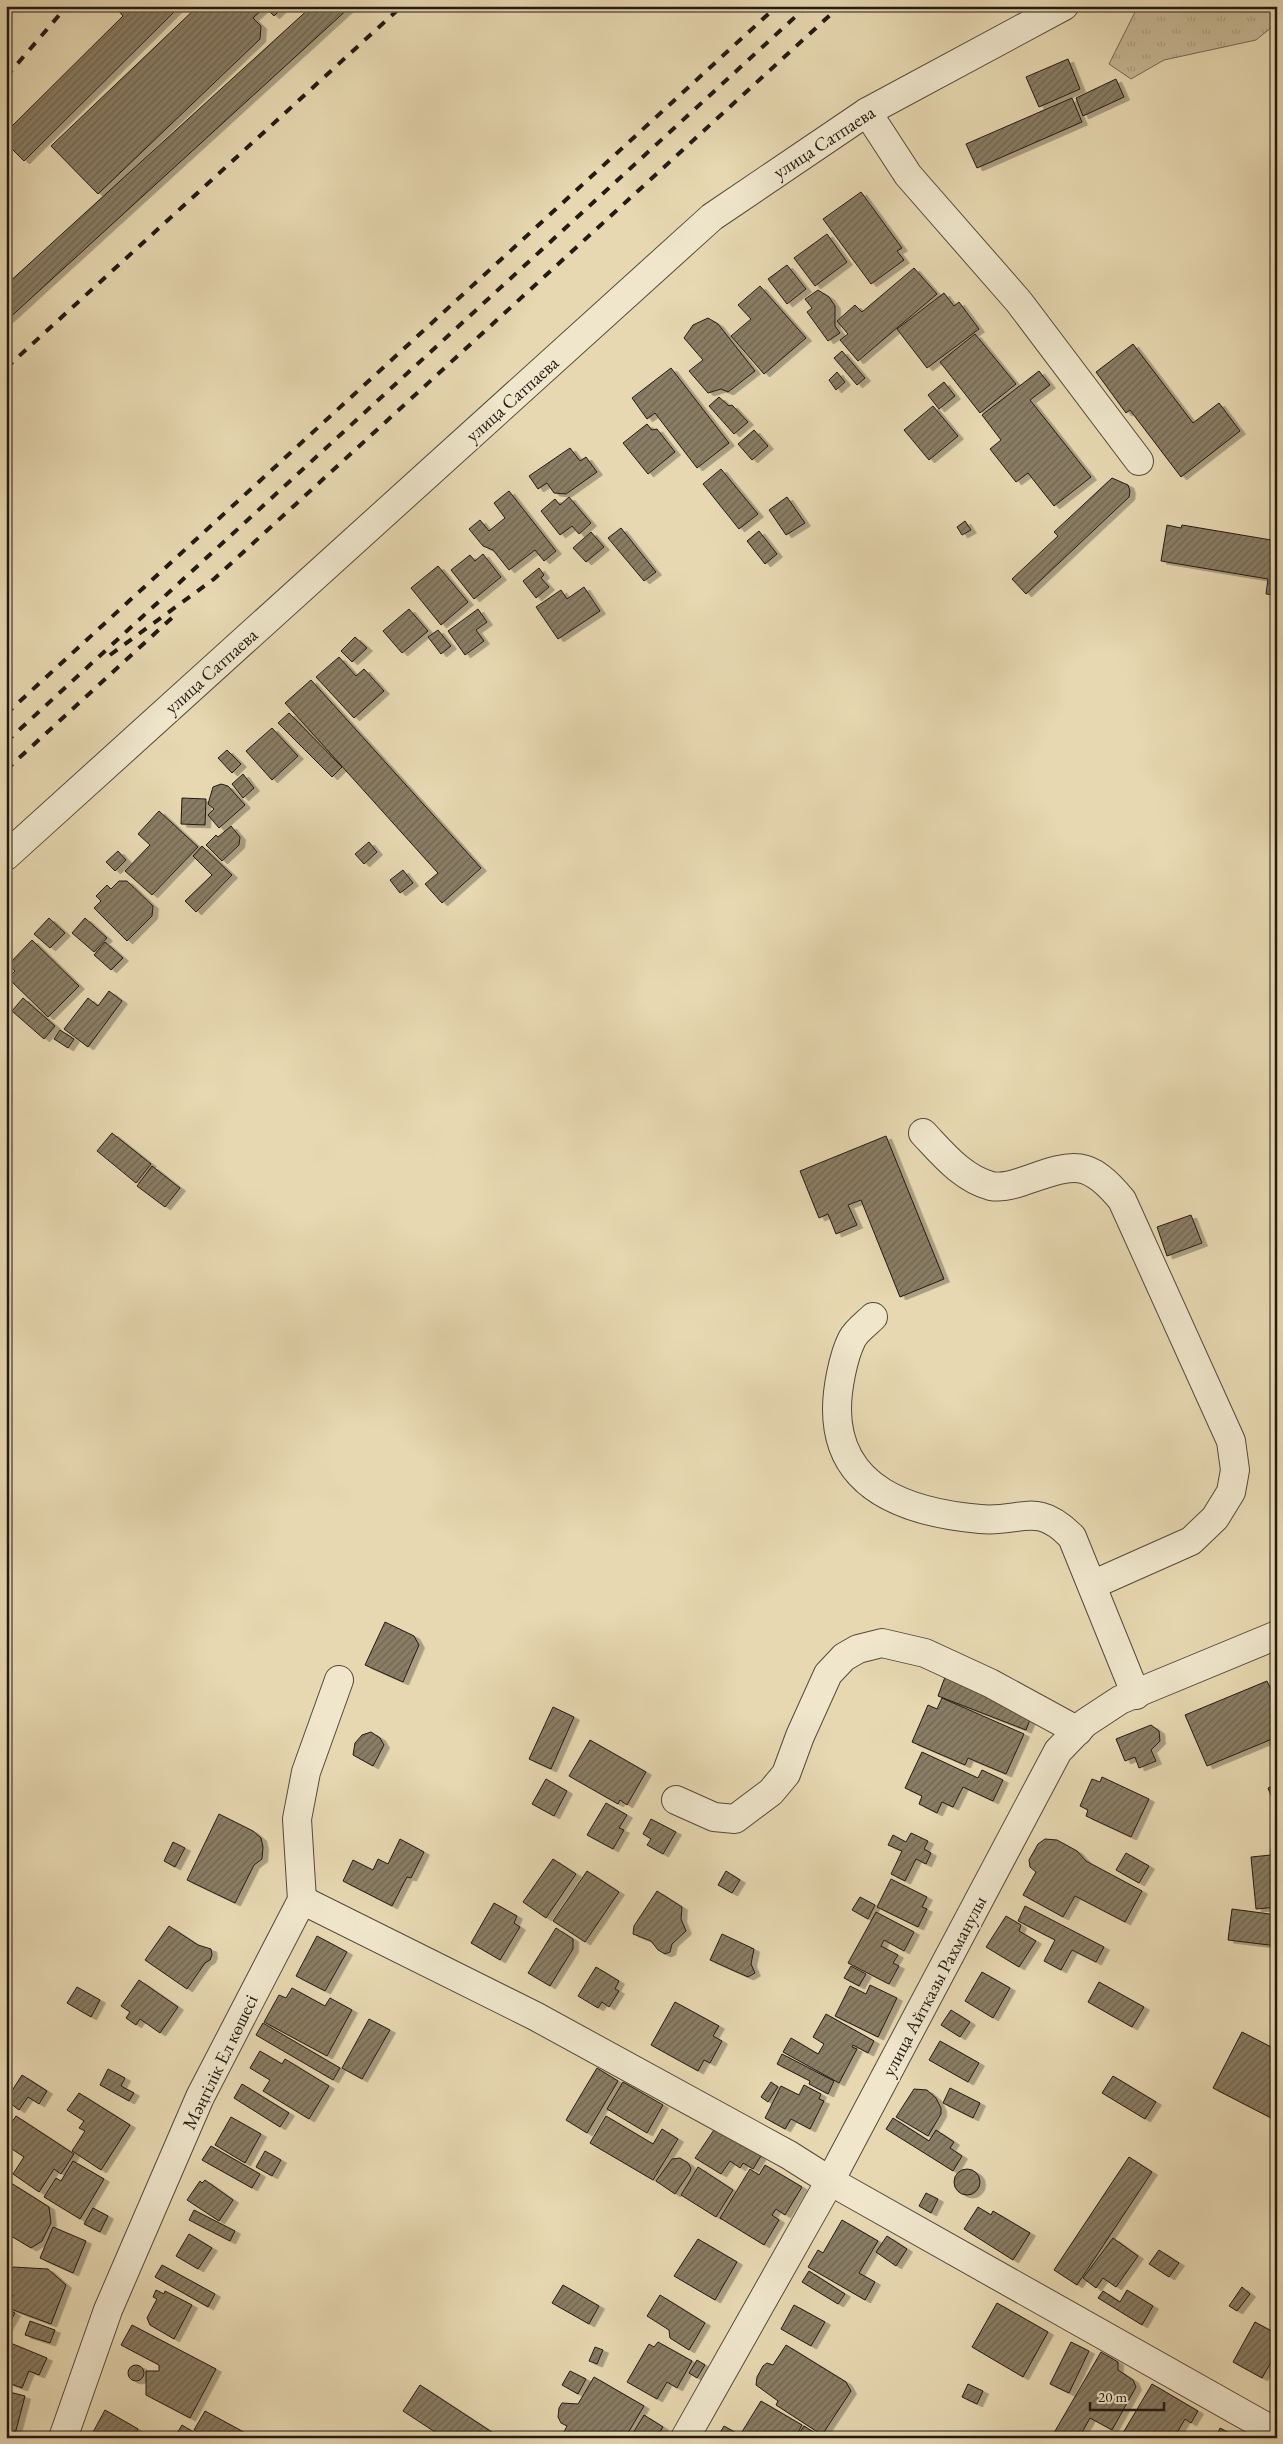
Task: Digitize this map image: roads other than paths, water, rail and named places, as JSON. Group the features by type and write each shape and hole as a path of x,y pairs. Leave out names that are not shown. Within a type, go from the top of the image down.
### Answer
{"street":[{"name":"улица Сатпаева","path":"6,856 712,217 867,112 1064,6"},
{"path":"867,112 908,175 1019,302 1139,461"},
{"path":"923,1133 958,1170 994,1187 1012,1186 1071,1168 1084,1168 1096,1173 1108,1183 1122,1200 1231,1441 1235,1470 1231,1492 1215,1518 1191,1542 1092,1585"},
{"path":"873,1317 852,1338 837,1393 837,1424 844,1448 858,1475 875,1488 902,1502 945,1514 982,1519 1026,1514 1044,1517 1059,1524 1072,1537 1136,1695"},
{"name":"улица Айтказы Рахманулы","path":"685,2438 830,2181 1058,1751 1078,1731 1120,1700 1277,1636"},
{"path":"676,1800 714,1816 735,1819 749,1809 771,1792 786,1774 800,1736 828,1674 844,1657 858,1649 882,1642 934,1656 990,1682 1078,1731"},
{"path":"339,1680 306,1772 297,1819 302,1900 535,2016 789,2155 830,2181 1277,2433"},
{"name":"Мәңгілік Ел көшесі","path":"63,2438 108,2310 200,2098 302,1900"}],"railway":[{"path":"6,77 67,6"},
{"path":"6,368 402,6"},
{"path":"6,714 777,6"},
{"path":"6,742 807,6"},
{"path":"110,655 214,579 840,6"},
{"path":"6,770 175,615"}]}
